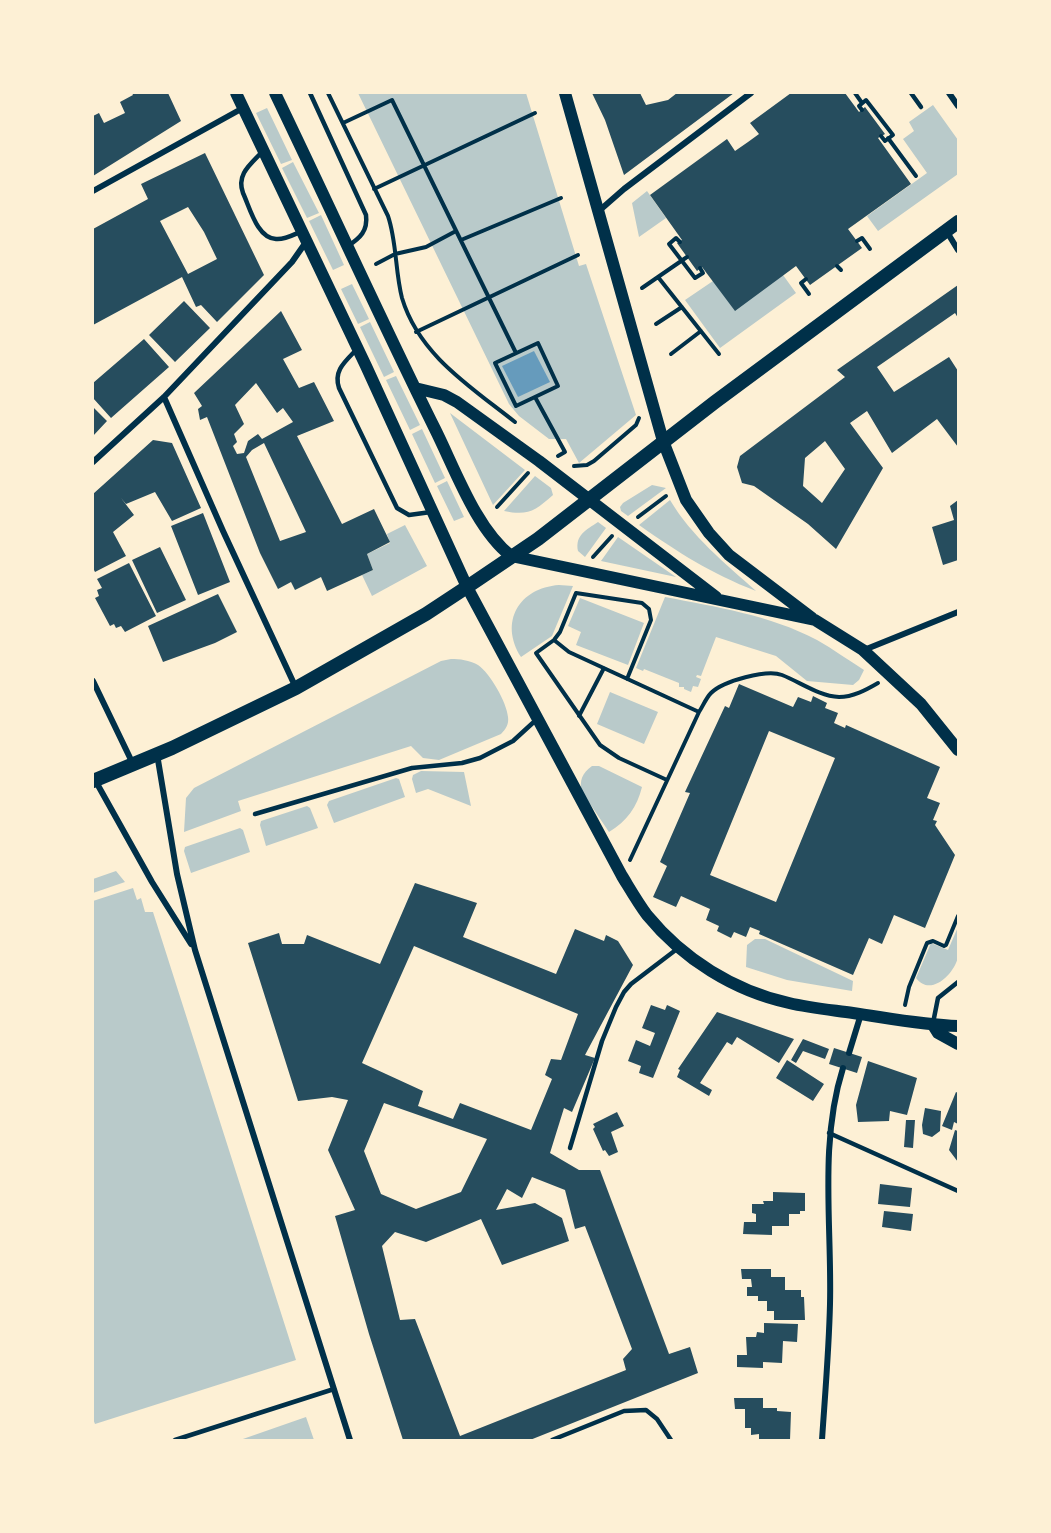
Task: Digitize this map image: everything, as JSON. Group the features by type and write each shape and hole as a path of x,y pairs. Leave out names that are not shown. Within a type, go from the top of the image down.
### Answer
{"main road":[{"path":"236,93 467,587 622,876 647,914 679,947 712,972 759,995 789,1003 904,1021 958,1026"},
{"path":"275,93 483,527 502,549 511,556 815,620"},
{"path":"566,93 663,441 686,500 709,533 729,555 815,620 863,650 921,704 958,750"},
{"path":"94,781 157,754 296,688 405,627 467,587 589,500 663,441 958,222"},
{"path":"415,388 444,395 457,402 719,600"},
{"path":"933,1025 938,1034 958,1044"}],"street":[{"path":"600,210 751,93"},
{"path":"949,93 958,106"},
{"path":"93,191 243,108"},
{"path":"946,231 958,250"},
{"path":"93,462 164,397 292,262 303,237"},
{"path":"164,397 296,688"},
{"path":"863,650 958,612"},
{"path":"93,681 134,764"},
{"path":"157,754 177,874 195,950 350,1440"},
{"path":"94,781 152,882 195,950"},
{"path":"849,1053 861,1014"},
{"path":"822,1440 830,1304 829,1133 843,1068"}],"lane":[{"path":"310,93 366,215 367,222 363,235 348,246"},
{"path":"911,93 921,107"},
{"path":"263,151 242,175 240,187 261,230 267,236 280,239 303,237"},
{"path":"357,349 339,370 339,388 397,508 409,515 432,511"},
{"path":"255,814 412,768 462,763 480,758 513,741 538,718"},
{"path":"570,1148 602,1041 616,1006 631,984 679,947"},
{"path":"933,1025 938,999 958,981"},
{"path":"829,1133 958,1191"},
{"path":"175,1440 334,1389"},
{"path":"552,1440 624,1411 646,1410 657,1419 671,1440"}],"path":[{"path":"328,93 391,226 402,296 416,332 440,361 524,428"},
{"path":"855,93 862,103"},
{"path":"342,123 392,100 516,353"},
{"path":"862,110 859,106 866,100 893,135 885,141 881,136"},
{"path":"375,189 536,113"},
{"path":"888,138 916,176"},
{"path":"461,240 561,198"},
{"path":"376,264 395,254 426,247 456,231"},
{"path":"680,242 676,238 669,244 695,279 703,273 700,268"},
{"path":"857,241 862,238 870,249"},
{"path":"416,332 578,255"},
{"path":"642,288 687,257"},
{"path":"658,277 719,354"},
{"path":"806,279 801,283 809,294"},
{"path":"656,324 682,307"},
{"path":"671,354 701,331"},
{"path":"538,343 558,386 516,406 495,363 516,353 538,343"},
{"path":"535,397 565,452 558,456"},
{"path":"571,466 579,467 594,461 636,425 639,421 639,411"},
{"path":"550,449 564,461"},
{"path":"497,507 528,474"},
{"path":"632,521 666,496"},
{"path":"592,559 613,535"},
{"path":"627,679 651,620 649,609 642,603 576,593 560,632 554,640 536,653 596,741 608,752 667,780"},
{"path":"554,640 569,652 699,712"},
{"path":"579,716 604,668"},
{"path":"622,876 699,712 708,696 717,688 769,672 782,675 828,696 840,697 864,691 892,676"},
{"path":"904,1021 909,987 927,943 933,941 946,945 958,916"}],"shaded area":[{"path":"358,93 526,93 579,266 586,264 636,415 579,463 566,439 549,439 519,416 509,404"},
{"path":"933,105 958,140 958,174 878,231 867,216 927,173 903,139 914,131 909,122"},
{"path":"267,108 292,160 281,164 256,113"},
{"path":"293,162 319,213 307,218 282,168"},
{"path":"647,191 666,218 639,237 632,203"},
{"path":"321,215 344,265 333,270 309,221"},
{"path":"783,275 796,293 720,348 685,300 713,281"},
{"path":"352,284 369,319 358,324 341,289"},
{"path":"370,322 394,372 384,377 360,327"},
{"path":"396,376 420,425 410,430 386,380"},
{"path":"450,413 525,470 493,505"},
{"path":"422,429 445,478 435,483 412,434"},
{"path":"535,476 551,488 553,495 531,511 519,513 504,511"},
{"path":"447,481 464,517 454,521 437,486"},
{"path":"652,485 666,488 628,516 621,511 620,507 623,503"},
{"path":"670,500 699,538 756,591 695,562 639,525"},
{"path":"598,522 606,528 585,557 578,551 578,541 582,534"},
{"path":"405,525 427,566 372,596 362,575 373,570 367,554 390,543 387,534"},
{"path":"618,537 676,577 601,561"},
{"path":"559,585 573,586 552,636 521,657 512,631 517,609 533,593"},
{"path":"665,597 704,604 781,624 817,640 864,670 859,680 853,685 807,681 776,656 716,637 701,676 696,677 701,679 698,687 693,686 691,692 684,687 679,687 679,683 636,668"},
{"path":"580,598 644,623 628,665 576,645 581,632 568,626"},
{"path":"464,660 478,665 493,681 505,704 508,717 507,726 501,734 439,760 423,758 411,746 238,801 241,811 184,832 186,798 194,788 441,661"},
{"path":"610,692 658,712 644,744 597,724"},
{"path":"592,766 599,766 642,787 630,813 609,832 582,792 582,778"},
{"path":"421,771 464,772 471,806 428,789 416,793 412,779 413,775"},
{"path":"396,778 399,779 405,797 334,823 327,805 329,801"},
{"path":"307,806 318,828 266,846 261,821"},
{"path":"240,828 243,830 250,852 191,873 184,851 185,847"},
{"path":"116,871 125,882 93,893 93,879"},
{"path":"133,888 137,900 141,898 145,912 153,912 296,1360 95,1424 93,1419 93,901"},
{"path":"958,927 959,953 952,971 947,977 934,984 922,983 916,978 931,943 948,950"},
{"path":"755,939 765,939 853,981 852,991 787,980 746,967 747,945"},
{"path":"306,1417 314,1440 240,1440"}],"water":[{"path":"534,351 550,382 518,397 502,366"}],"building":[{"path":"132,93 168,93 181,121 93,176 93,116 99,113 104,123 125,113 120,102 133,95"},
{"path":"592,93 640,93 646,105 668,100 677,93 734,93 624,175 605,120"},
{"path":"791,93 845,93 859,112 865,107 885,134 878,138 911,184 848,229 862,248 810,285 796,266 735,311 702,267 697,271 677,243 682,240 650,195 727,139 735,151 748,142 759,134 750,123"},
{"path":"205,153 264,275 217,322 201,305 196,307 182,277 93,325 93,229 148,199 141,184","holes":["188,207 217,259 188,274 160,221"]},
{"path":"958,285 958,318 955,313 877,367 894,392 949,357 958,371 958,447 937,419 892,453 867,411 850,423 883,468 836,549 808,524 754,486 742,483 737,467 740,456 845,377 837,370","holes":["825,441 845,469 822,503 803,486 805,458"]},
{"path":"184,301 210,328 175,362 149,335"},
{"path":"281,311 302,350 283,359 299,388 314,382 334,421 297,436 342,524 374,509 390,542 367,554 373,570 327,591 321,577 295,590 291,582 278,589 260,553 207,417 200,420 198,409 202,406 194,393","holes":["256,383 277,413 283,408 293,422 262,439 258,434 248,441 244,453 237,454 233,446 237,442 234,434 244,424 235,405","264,443 306,532 280,541 246,457 252,450"]},
{"path":"144,339 169,367 111,418 93,398 93,383"},
{"path":"93,407 107,421 93,436"},
{"path":"153,440 172,443 201,508 172,521 155,492 126,504 121,498 134,515 113,532 126,556 95,572 93,568 93,494"},
{"path":"958,500 958,560 943,565 932,527 954,520 950,506"},
{"path":"203,513 230,582 198,595 171,526"},
{"path":"160,547 186,600 157,613 132,560"},
{"path":"129,563 156,616 125,632 121,626 116,628 114,624 110,626 95,598 99,596 97,590 102,588 97,579"},
{"path":"218,594 237,632 215,643 163,662 148,626"},
{"path":"739,684 793,707 798,697 811,702 813,696 827,703 825,708 838,713 834,723 845,728 846,725 940,767 927,798 940,803 933,820 937,821 935,825 955,855 925,928 894,915 882,944 869,938 853,975 759,934 760,931 750,927 746,937 734,932 731,938 717,931 719,926 706,920 710,909 681,896 676,907 653,897 667,866 660,862 690,793 685,792 725,706 729,708","holes":["769,731 835,758 776,902 710,875"]},
{"path":"415,883 477,903 463,937 556,974 575,929 604,941 606,935 618,941 633,965 585,1055 595,1058 572,1112 564,1108 550,1153 579,1170 600,1170 669,1354 690,1347 698,1373 530,1440 403,1440 335,1216 355,1210 328,1150 348,1100 332,1097 298,1101 248,943 279,933 282,944 304,944 307,935 380,964","holes":["414,946 578,1014 561,1060 551,1059 545,1075 552,1079 531,1130 460,1103 453,1119 418,1106 423,1091 362,1063","384,1103 487,1139 461,1192 416,1209 381,1194 364,1151","532,1177 565,1190 575,1229 585,1226 632,1349 623,1359 626,1370 460,1436 415,1319 400,1320 382,1246 395,1232 426,1242 481,1219 502,1265 569,1241 562,1218 535,1203 496,1210 507,1189 522,1198"]},
{"path":"651,1005 665,1010 667,1005 680,1011 653,1078 639,1073 641,1066 628,1061 636,1040 650,1046 655,1033 642,1028"},
{"path":"717,1012 794,1039 779,1063 737,1037 732,1045 727,1042 700,1083 712,1090 709,1096 677,1077 680,1070 678,1069"},
{"path":"803,1039 829,1049 825,1059 803,1051 796,1063 791,1060"},
{"path":"834,1048 862,1057 857,1073 829,1064"},
{"path":"787,1060 824,1084 813,1101 776,1078"},
{"path":"868,1061 917,1078 907,1115 890,1111 889,1121 858,1122 856,1105"},
{"path":"956,1092 958,1093 958,1124 954,1122 952,1130 942,1126"},
{"path":"925,1108 941,1111 940,1131 932,1137 923,1134"},
{"path":"617,1112 624,1126 611,1132 618,1152 609,1156 605,1150 603,1151 593,1124"},
{"path":"906,1120 915,1120 913,1148 904,1147"},
{"path":"955,1130 958,1131 958,1162 949,1150"},
{"path":"880,1184 912,1188 910,1207 878,1204"},
{"path":"773,1192 805,1193 805,1211 800,1211 800,1214 789,1214 789,1226 772,1226 772,1235 743,1234 744,1222 756,1222 756,1214 752,1213 752,1204 773,1201"},
{"path":"884,1211 913,1214 911,1231 882,1227"},
{"path":"741,1269 771,1269 771,1277 785,1277 785,1290 801,1290 801,1297 804,1297 805,1320 774,1320 774,1311 767,1311 767,1301 758,1301 758,1296 747,1296 747,1287 752,1287 751,1279 742,1279"},
{"path":"764,1323 798,1324 797,1342 783,1341 782,1363 763,1362 763,1368 737,1367 737,1355 747,1355 746,1337 756,1337 757,1332 764,1333"},
{"path":"734,1398 763,1398 763,1408 777,1408 777,1411 791,1412 790,1440 759,1440 759,1434 751,1435 751,1428 745,1428 745,1409 735,1409"}]}
